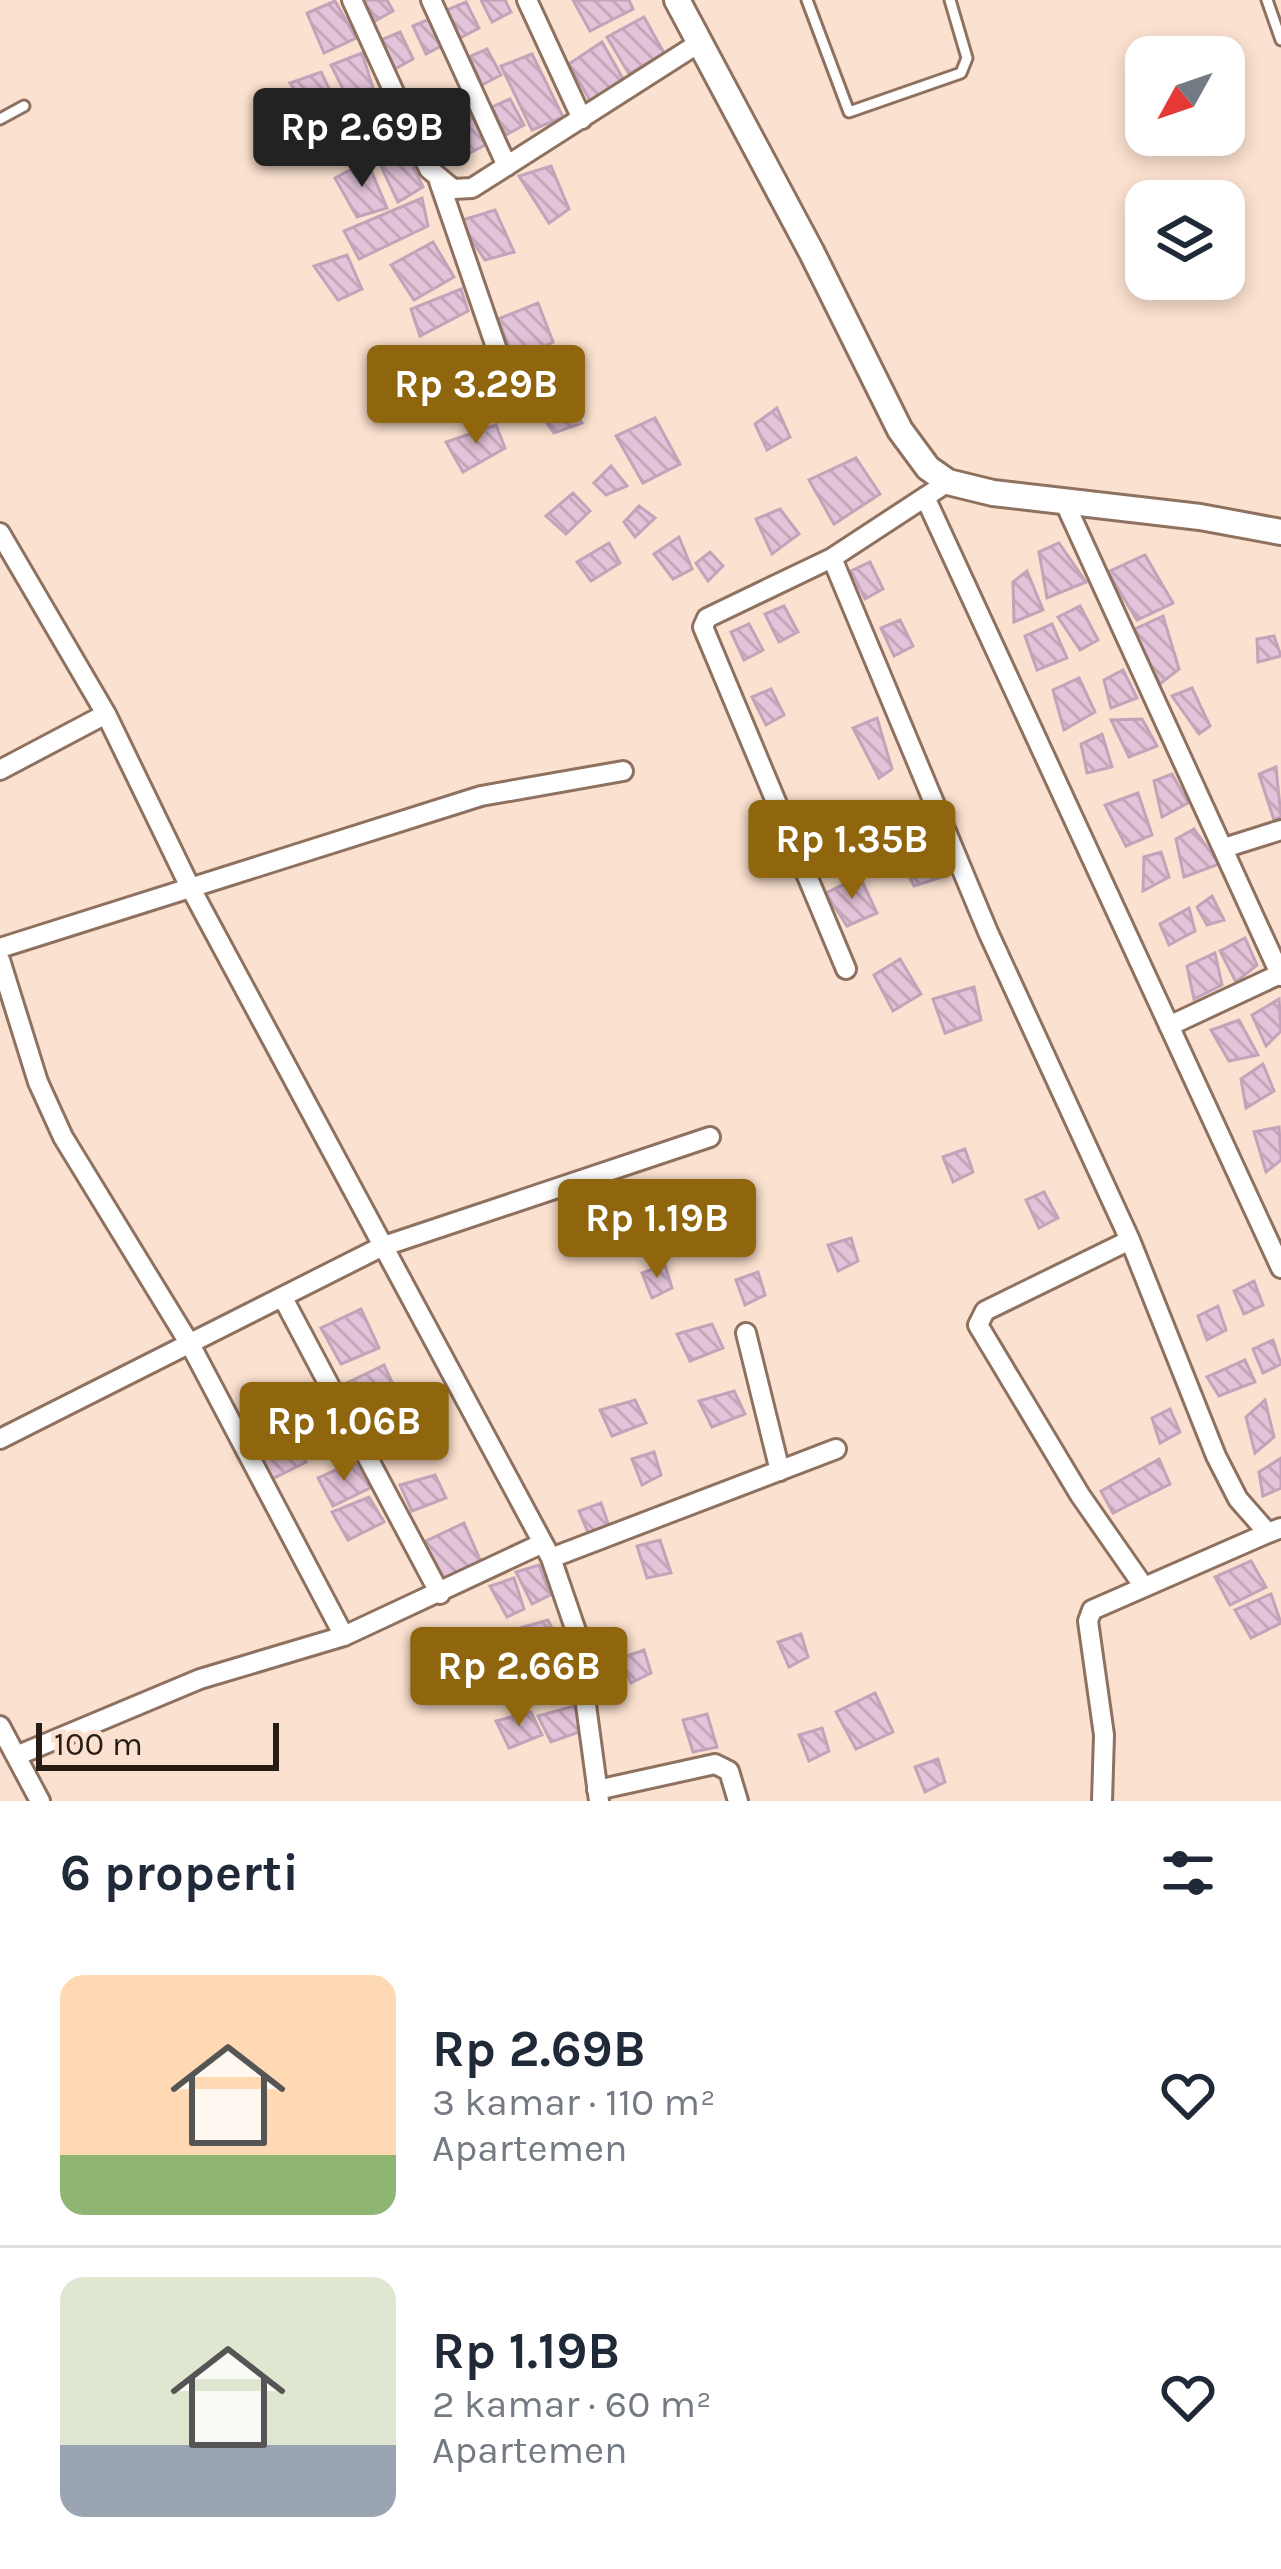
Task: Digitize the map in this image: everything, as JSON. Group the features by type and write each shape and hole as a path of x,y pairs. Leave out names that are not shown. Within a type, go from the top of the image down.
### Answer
{"main road":[{"path":"677,0 912,451 948,482 1281,532"}],"street":[{"path":"352,0 439,181 518,411"},
{"path":"431,0 507,166"},
{"path":"527,0 582,119"},
{"path":"439,181 453,189 472,188 699,43"},
{"path":"846,969 703,628 707,617 832,557 948,482"},
{"path":"925,496 1281,1268"},
{"path":"1064,501 1281,975 1169,1026"},
{"path":"0,533 106,713 189,885 547,1551 576,1630 598,1796 716,1764 729,1771 738,1801"},
{"path":"832,557 988,932 1130,1240 1229,1484 1274,1531 1207,1563 1101,1603 1088,1621 1104,1735 1102,1801"},
{"path":"0,770 106,713"},
{"path":"0,948 481,796 622,771"},
{"path":"1224,848 1281,830"},
{"path":"0,960 38,1082 63,1137 190,1346 344,1636"},
{"path":"0,1438 284,1300 381,1246 710,1137"},
{"path":"1130,1240 985,1311 978,1324 1080,1495 1142,1584"},
{"path":"284,1300 440,1594"},
{"path":"746,1333 780,1471"},
{"path":"16,1756 186,1684 344,1636 547,1551 836,1449"},
{"path":"0,1726 40,1801"}],"lane":[{"path":"807,0 849,112 961,73 967,58 950,0"},
{"path":"1267,0 1281,40"},
{"path":"0,118 24,106"}],"building":[{"path":"364,0 387,0 393,11 375,21"},
{"path":"481,0 505,0 511,12 492,22"},
{"path":"573,0 629,0 633,9 590,31"},
{"path":"335,1 356,38 324,53 307,13"},
{"path":"466,2 479,28 460,38 447,10"},
{"path":"644,17 664,53 629,74 607,37"},
{"path":"432,18 445,44 426,54 413,26"},
{"path":"400,32 413,59 395,69 381,40"},
{"path":"602,42 626,84 592,104 569,64"},
{"path":"487,49 501,75 482,85 469,57"},
{"path":"362,53 373,88 347,97 331,65"},
{"path":"532,54 563,117 532,130 501,66"},
{"path":"321,72 338,107 314,117 290,83"},
{"path":"383,98 400,138 370,155 351,113"},
{"path":"510,99 524,125 506,135 492,107"},
{"path":"475,117 489,143 470,153 457,125"},
{"path":"345,120 362,152 334,161 316,128"},
{"path":"445,129 459,155 440,165 427,137"},
{"path":"401,142 423,187 398,202 376,156"},
{"path":"367,161 387,208 357,217 335,178"},
{"path":"551,166 569,209 549,223 519,176"},
{"path":"422,198 428,226 359,259 344,231"},
{"path":"495,210 514,252 485,260 459,221"},
{"path":"433,242 454,277 414,300 391,265"},
{"path":"347,255 362,289 338,300 314,266"},
{"path":"461,289 468,311 420,336 411,309"},
{"path":"538,303 553,342 515,361 498,319"},
{"path":"565,398 582,423 554,433 538,411"},
{"path":"777,408 790,437 767,450 755,424"},
{"path":"655,418 680,464 643,483 616,436"},
{"path":"496,425 505,448 463,472 446,442"},
{"path":"856,458 880,494 834,524 809,480"},
{"path":"611,466 627,486 606,495 594,483"},
{"path":"573,493 590,511 566,534 546,516"},
{"path":"639,506 655,518 635,537 624,522"},
{"path":"780,509 799,534 772,554 756,519"},
{"path":"679,537 692,569 673,579 654,554"},
{"path":"609,543 620,563 591,581 577,562"},
{"path":"1059,543 1086,582 1047,598 1039,552"},
{"path":"710,552 723,566 708,581 696,563"},
{"path":"1145,555 1173,603 1137,620 1108,572"},
{"path":"870,562 883,589 865,599 851,571"},
{"path":"1027,571 1043,610 1014,622 1013,582"},
{"path":"784,606 798,632 779,642 765,614"},
{"path":"1080,606 1098,640 1080,650 1058,617"},
{"path":"1163,616 1179,669 1160,684 1133,630"},
{"path":"900,620 913,646 894,656 881,628"},
{"path":"749,624 763,650 744,660 731,632"},
{"path":"1052,624 1067,658 1037,670 1025,636"},
{"path":"1274,636 1281,656 1258,662 1257,639"},
{"path":"1123,670 1137,698 1111,708 1104,680"},
{"path":"1079,678 1095,712 1064,730 1053,690"},
{"path":"1192,688 1210,726 1199,734 1172,696"},
{"path":"771,689 784,715 766,725 752,697"},
{"path":"877,718 892,769 879,778 853,728"},
{"path":"1142,719 1157,746 1129,757 1111,720"},
{"path":"1102,734 1112,767 1087,773 1081,744"},
{"path":"1276,767 1281,817 1274,820 1259,774"},
{"path":"1172,774 1188,803 1162,817 1154,781"},
{"path":"1138,793 1152,835 1126,846 1105,805"},
{"path":"839,804 851,836 815,854 800,821"},
{"path":"1194,829 1219,864 1184,877 1176,839"},
{"path":"931,847 945,876 914,886 898,856"},
{"path":"1161,852 1169,877 1143,891 1144,857"},
{"path":"860,877 877,913 847,926 826,893"},
{"path":"1212,896 1224,920 1207,925 1197,907"},
{"path":"1189,908 1195,931 1169,945 1160,924"},
{"path":"1245,938 1257,965 1236,982 1220,951"},
{"path":"1215,953 1222,985 1194,999 1187,966"},
{"path":"900,959 921,994 893,1011 874,975"},
{"path":"974,987 981,1020 945,1033 933,999"},
{"path":"1279,999 1281,1031 1266,1046 1252,1015"},
{"path":"1239,1020 1258,1055 1229,1061 1211,1030"},
{"path":"1263,1064 1274,1091 1246,1108 1241,1079"},
{"path":"1279,1127 1281,1160 1266,1172 1254,1132"},
{"path":"965,1149 973,1172 953,1182 943,1157"},
{"path":"1044,1192 1058,1218 1039,1228 1026,1200"},
{"path":"851,1238 858,1261 838,1271 828,1245"},
{"path":"665,1265 672,1288 652,1298 642,1273"},
{"path":"758,1272 765,1295 745,1305 736,1280"},
{"path":"1254,1281 1263,1305 1244,1314 1234,1291"},
{"path":"1218,1306 1226,1330 1207,1340 1198,1316"},
{"path":"361,1309 379,1348 341,1364 321,1328"},
{"path":"712,1324 723,1348 690,1361 677,1334"},
{"path":"1273,1340 1281,1364 1263,1373 1253,1349"},
{"path":"1245,1360 1255,1382 1219,1396 1207,1377"},
{"path":"384,1365 402,1404 365,1420 345,1384"},
{"path":"734,1391 745,1414 712,1427 699,1401"},
{"path":"635,1400 646,1423 612,1436 600,1410"},
{"path":"1265,1400 1274,1437 1255,1453 1246,1417"},
{"path":"1170,1409 1180,1432 1160,1443 1152,1418"},
{"path":"404,1416 415,1439 382,1452 369,1425"},
{"path":"291,1436 306,1462 270,1480 255,1452"},
{"path":"654,1452 661,1475 642,1485 632,1459"},
{"path":"1281,1458 1281,1488 1263,1496 1259,1472"},
{"path":"1159,1459 1170,1484 1113,1513 1101,1491"},
{"path":"354,1462 370,1488 333,1506 318,1478"},
{"path":"435,1475 446,1498 412,1511 400,1485"},
{"path":"369,1497 384,1522 348,1540 332,1512"},
{"path":"601,1503 609,1526 589,1535 579,1511"},
{"path":"464,1523 481,1562 444,1578 424,1542"},
{"path":"660,1540 671,1573 647,1578 637,1546"},
{"path":"1251,1561 1266,1587 1230,1605 1215,1577"},
{"path":"539,1565 550,1595 532,1604 516,1572"},
{"path":"514,1578 524,1609 507,1617 490,1586"},
{"path":"1271,1594 1281,1623 1251,1638 1235,1610"},
{"path":"548,1620 559,1643 525,1656 513,1630"},
{"path":"801,1634 808,1657 789,1667 778,1642"},
{"path":"644,1650 651,1673 631,1683 621,1658"},
{"path":"875,1693 893,1732 856,1749 836,1712"},
{"path":"574,1706 585,1730 551,1742 538,1716"},
{"path":"531,1712 542,1735 509,1748 496,1721"},
{"path":"707,1714 717,1747 693,1752 683,1720"},
{"path":"822,1728 829,1751 809,1761 799,1735"},
{"path":"938,1759 945,1782 925,1792 915,1767"}]}
